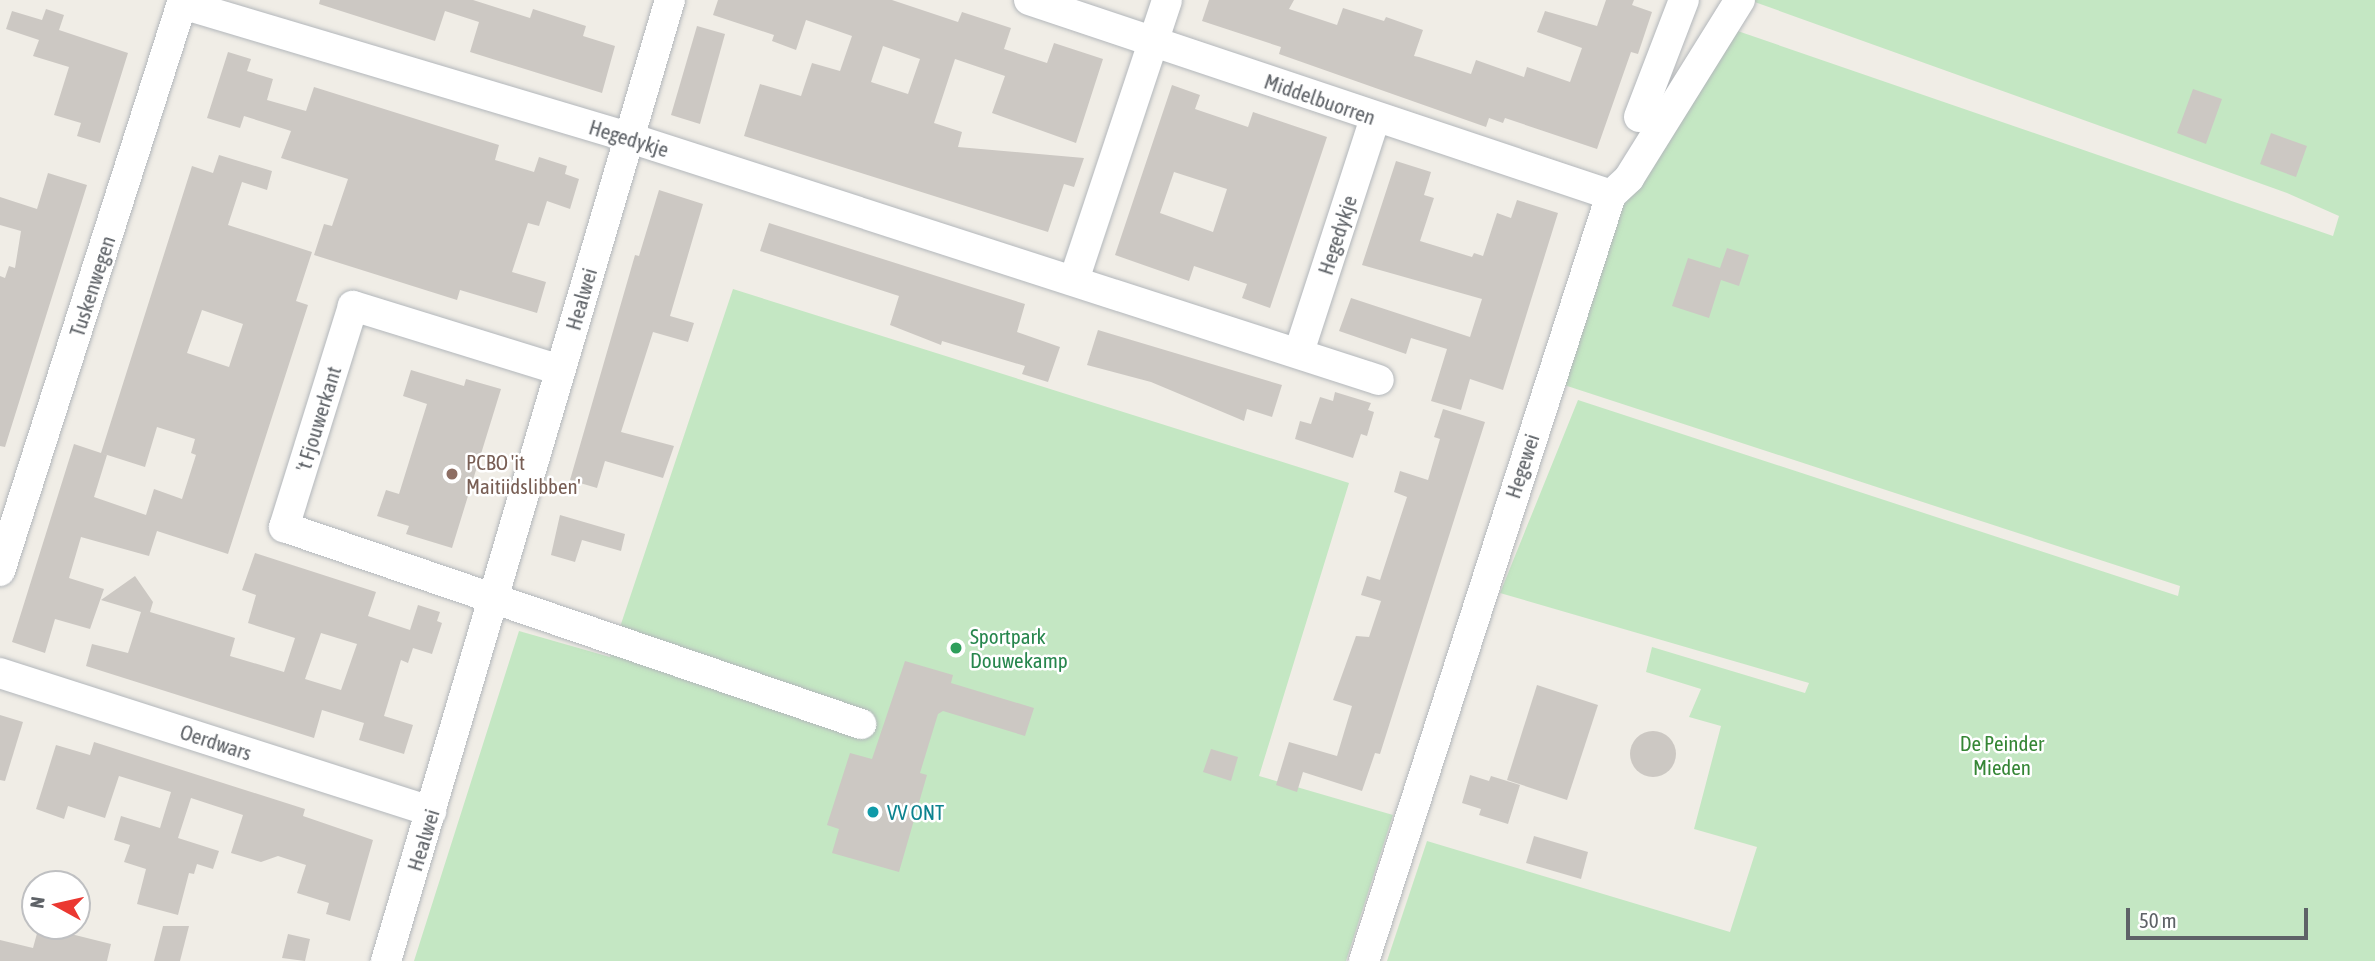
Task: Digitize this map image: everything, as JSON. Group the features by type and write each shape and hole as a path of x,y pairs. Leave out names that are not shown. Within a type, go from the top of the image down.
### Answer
{"street":[{"name":"Healwei","path":"386,961 627,137 670,0"},
{"name":"Middelbuorren","path":"1029,0 1611,195"},
{"path":"1074,280 1167,0"},
{"path":"1639,117 1684,0"},
{"name":"Hegewei","path":"1364,961 1611,195 1629,178 1741,0"},
{"name":"Hegedykje","path":"183,2 627,137 1379,380"},
{"name":"Tuskenwegen","path":"0,571 183,2"},
{"name":"Hegedykje","path":"1298,352 1375,118"},
{"name":"'t Fjouwerkant","path":"494,599 284,527 352,306 560,370"},
{"path":"494,599 860,724"},
{"name":"Oerdwars","path":"0,673 432,811"}],"green space":[{"name":"De Peinder Mieden","path":"1749,0 2375,0 2375,961 1387,961 1427,841 1730,932 1757,847 1694,829 1721,726 1689,717 1701,689 1646,672 1652,647 1805,693 1809,683 1500,593 1578,400 2178,596 2180,586 1555,382 1610,220 1726,27 2333,236 2339,216 2287,193"},
{"name":"Sportpark Douwekamp","path":"733,289 1349,483 1259,776 1393,815 1346,961 414,961 519,631 610,657"}],"building":[{"path":"320,0 473,0 530,18 533,9 586,26 583,36 615,46 602,93 470,52 479,22 445,11 435,41 319,4"},
{"path":"718,0 892,0 958,22 962,12 1011,28 1004,49 1047,63 1054,43 1103,59 1076,143 992,113 1005,76 955,59 934,123 962,132 958,147 1084,158 1074,187 1064,184 1048,232 744,136 760,84 801,96 812,63 840,71 852,36 806,20 796,50 772,41 774,35 713,15","holes":["883,46 920,59 908,94 871,82"]},
{"path":"1209,0 1294,0 1289,9 1337,25 1343,8 1384,21 1386,17 1423,30 1414,56 1471,74 1476,60 1524,77 1527,67 1570,82 1582,48 1537,32 1545,11 1597,26 1606,0 1634,0 1632,5 1652,12 1638,54 1631,52 1597,149 1505,118 1503,123 1489,118 1486,127 1279,54 1281,47 1202,21"},
{"path":"46,9 64,15 59,30 128,53 100,143 77,136 81,123 54,115 69,67 33,56 39,40 6,29 12,11 42,20"},
{"path":"697,26 725,34 700,124 671,115"},
{"path":"228,52 251,59 247,71 273,79 267,100 306,111 314,87 499,145 495,160 534,172 539,157 567,166 565,174 579,179 570,209 547,201 539,226 528,223 512,272 546,282 537,313 460,290 457,300 314,255 324,224 332,226 348,179 281,158 291,131 244,116 240,128 207,118"},
{"path":"1172,85 1200,95 1195,109 1248,127 1253,112 1327,137 1270,308 1242,298 1247,284 1194,266 1189,281 1115,255","holes":["1174,172 1227,189 1213,232 1160,213"]},
{"path":"2193,89 2222,99 2206,144 2177,133"},
{"path":"2271,133 2307,146 2296,177 2260,164"},
{"path":"219,155 272,171 267,190 242,182 228,225 312,252 296,301 308,305 228,554 157,531 149,556 81,537 69,578 104,589 90,629 55,619 45,653 12,642 74,444 101,453 192,166 213,173","holes":["202,310 243,324 229,367 187,353","157,427 195,439 191,453 196,455 182,499 154,489 146,515 94,497 107,455 101,453 145,467"]},
{"path":"1396,161 1431,172 1424,195 1434,198 1420,241 1472,257 1474,253 1483,256 1497,213 1511,218 1517,200 1558,213 1503,390 1470,379 1461,410 1431,401 1447,349 1411,338 1406,354 1339,331 1351,298 1470,337 1482,299 1362,265"},
{"path":"48,173 87,185 5,447 0,446 0,276 5,278 9,266 15,268 21,231 0,225 0,197 37,209"},
{"path":"659,190 703,204 670,316 694,323 688,342 653,332 621,432 674,446 663,478 605,461 597,488 570,480 635,255 639,256"},
{"path":"769,223 1025,304 1017,332 1060,347 1048,382 1022,374 1025,366 942,341 941,345 890,325 899,296 760,251"},
{"path":"1727,248 1749,255 1739,286 1721,280 1709,318 1672,306 1688,258 1720,268"},
{"path":"1098,330 1282,385 1272,417 1247,409 1244,421 1151,382 1087,365"},
{"path":"411,370 464,386 466,379 501,389 452,548 406,534 409,526 377,516 386,490 399,494 427,404 403,396"},
{"path":"1335,392 1371,403 1368,410 1374,412 1367,436 1361,434 1353,458 1295,439 1300,421 1311,424 1320,397 1333,401"},
{"path":"1443,409 1485,422 1380,754 1375,753 1362,791 1303,772 1297,792 1276,785 1289,742 1337,756 1352,706 1333,700 1356,636 1369,637 1381,601 1361,595 1367,576 1380,580 1407,497 1394,492 1400,471 1428,480 1440,439 1434,437"},
{"path":"560,515 625,534 621,551 582,540 575,562 551,555"},
{"path":"255,553 376,592 368,616 410,630 418,605 440,612 437,621 442,623 432,654 413,648 408,663 401,660 384,716 413,725 404,754 359,740 364,723 322,710 314,738 86,666 92,644 128,653 141,612 101,600 135,576 153,602 150,612 235,638 230,656 284,672 295,638 248,623 256,595 242,590","holes":["321,633 357,644 341,690 305,679"]},
{"path":"905,661 953,675 951,683 1034,708 1025,736 943,711 938,714 920,773 927,775 899,872 832,853 839,829 827,825 850,753 872,759"},
{"path":"1537,685 1598,705 1567,800 1507,780"},
{"path":"0,715 23,722 5,781 0,780"},
{"path":"1653,731 1669,738 1676,754 1669,770 1653,777 1637,770 1630,754 1637,738"},
{"path":"94,742 305,809 303,816 373,840 350,921 326,914 329,903 297,893 306,865 278,856 261,862 231,853 243,815 191,798 178,838 219,851 213,869 197,864 194,874 189,873 178,915 137,904 146,869 124,862 130,845 114,840 121,816 160,828 171,792 119,776 105,818 68,806 64,819 36,809 56,745 90,755"},
{"path":"1211,749 1238,757 1231,781 1203,772"},
{"path":"1470,775 1489,781 1491,776 1520,785 1508,824 1479,815 1481,809 1462,803"},
{"path":"1534,836 1588,852 1581,879 1526,863"},
{"path":"163,926 189,926 180,961 154,961"},
{"path":"288,934 310,939 305,961 282,958"},
{"path":"91,939 111,944 107,961 0,961 0,940 33,948 35,940"}],"place":[{"name":"PCBO 'it Maitiidslibben'","path":"452,474"},
{"name":"Sportpark Douwekamp","path":"956,648"},
{"name":"VV ONT","path":"873,812"}]}
